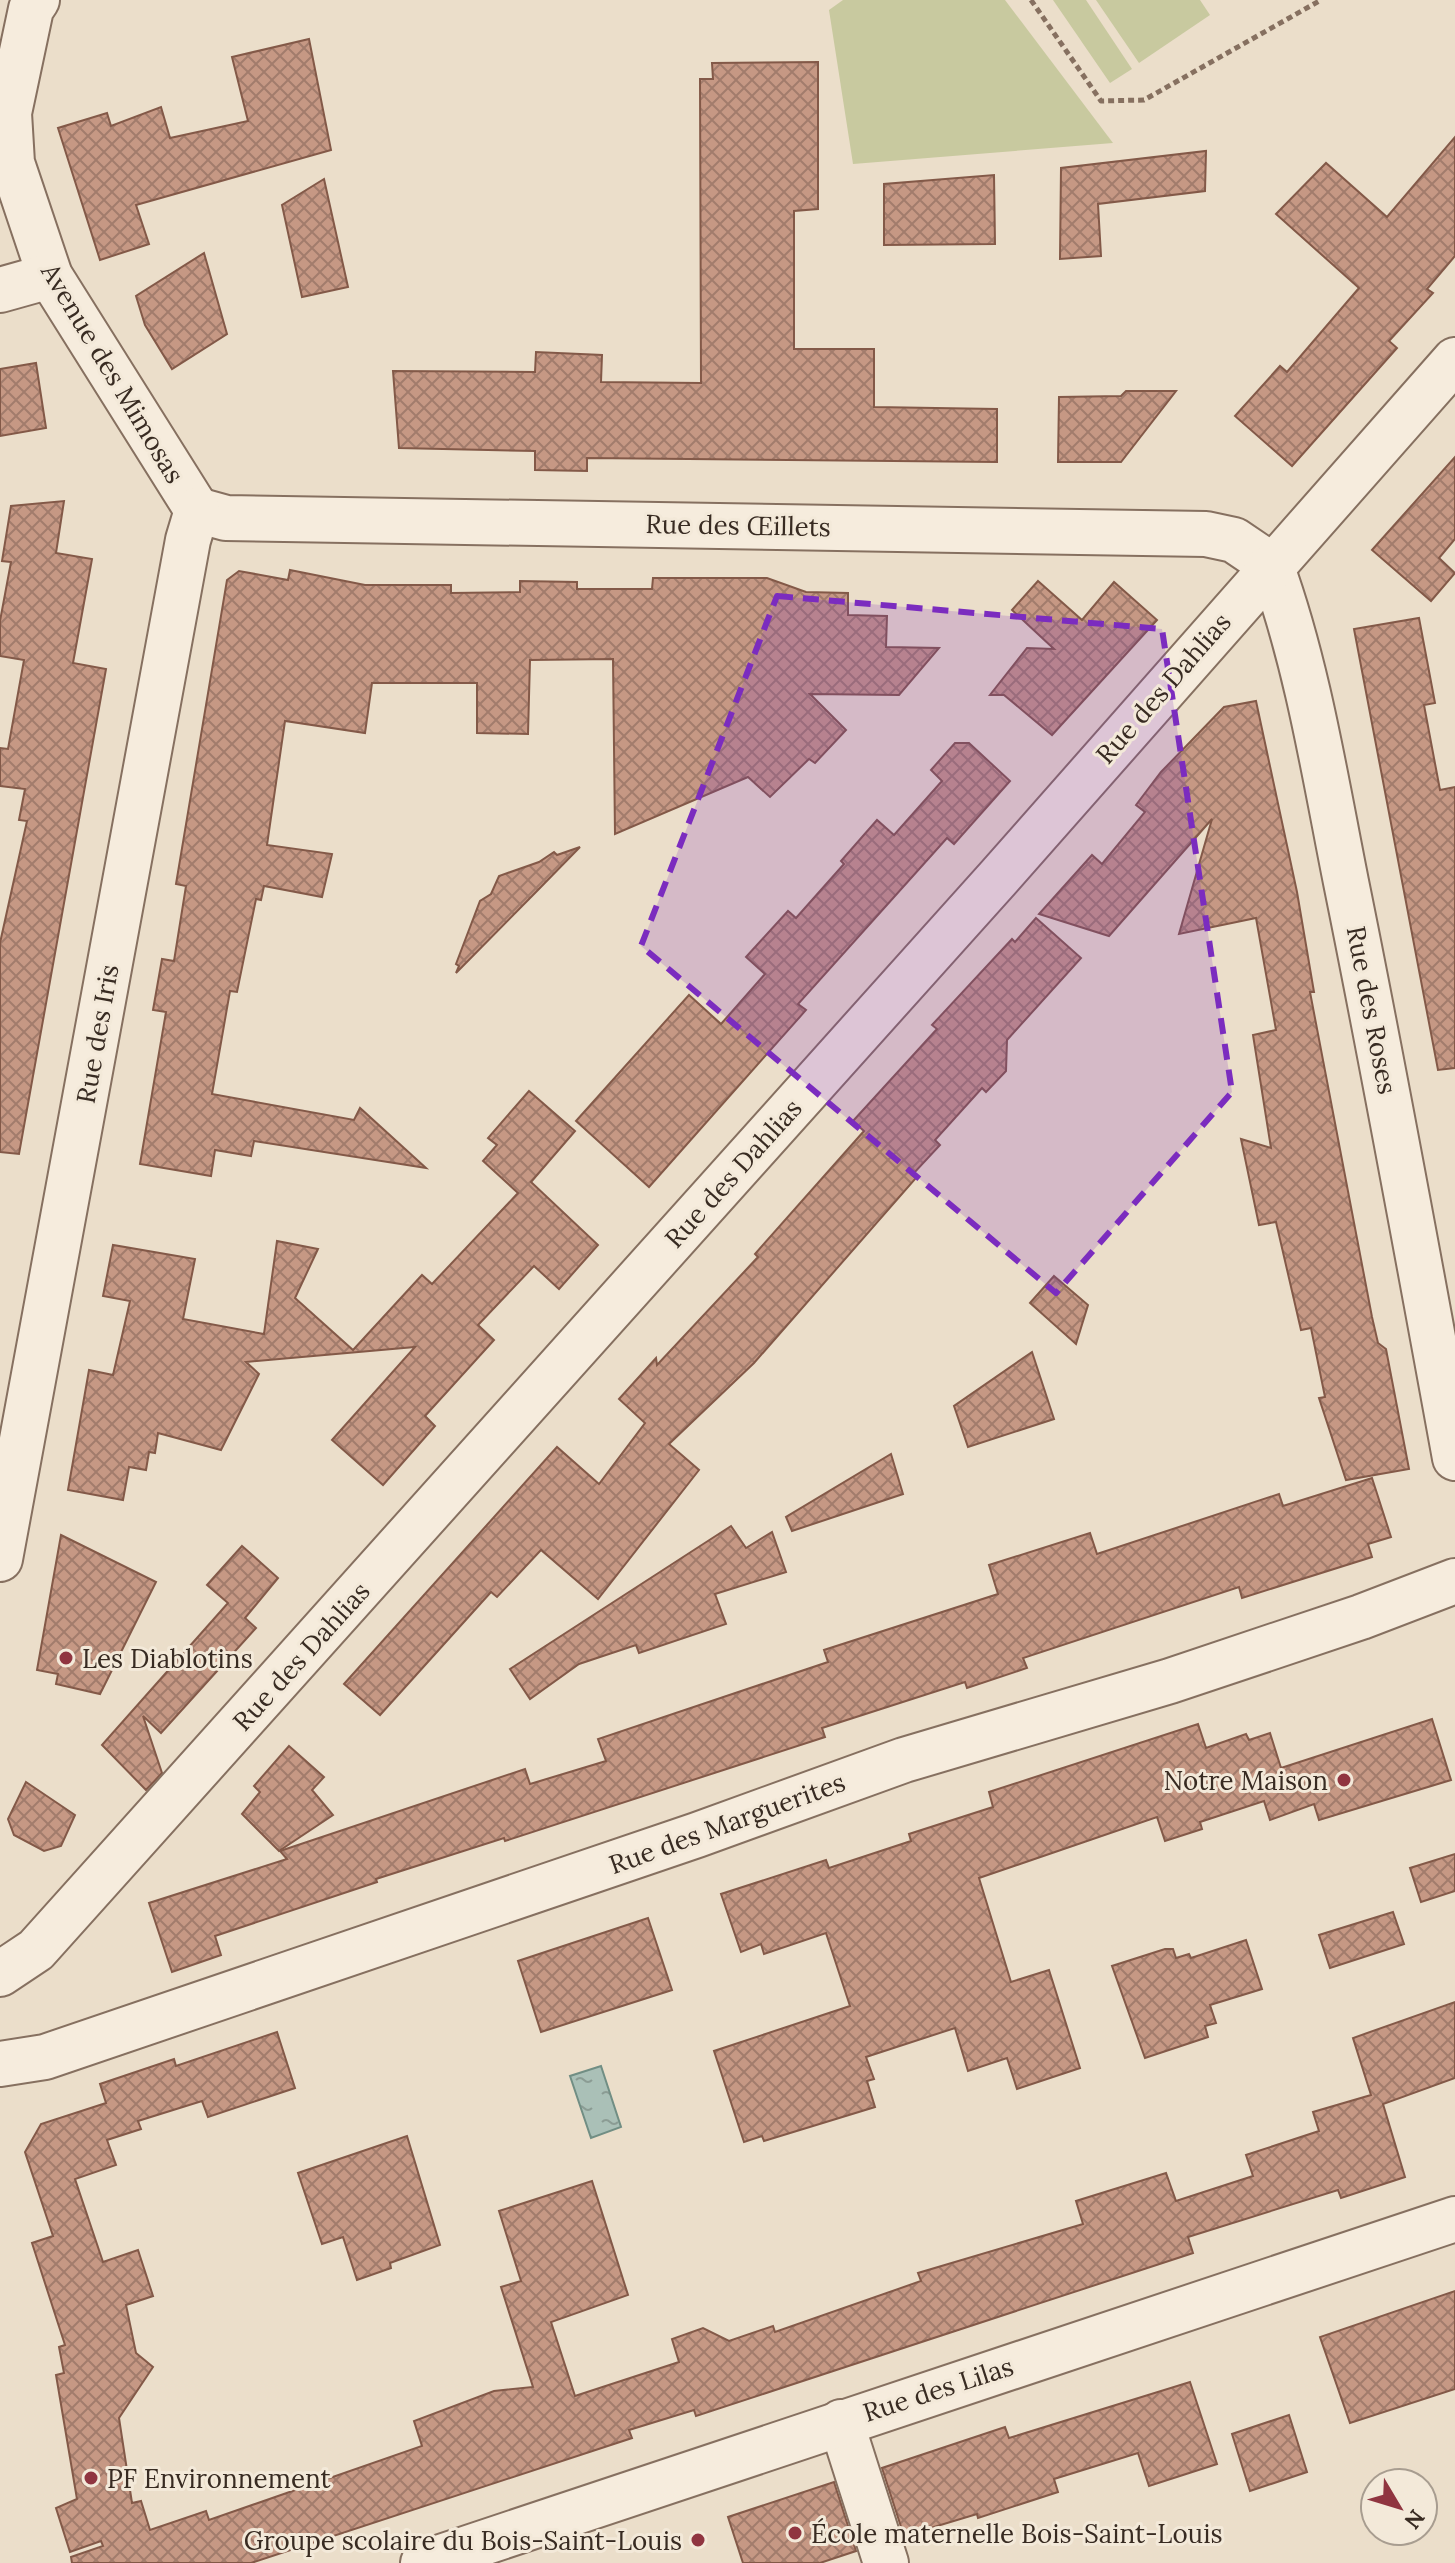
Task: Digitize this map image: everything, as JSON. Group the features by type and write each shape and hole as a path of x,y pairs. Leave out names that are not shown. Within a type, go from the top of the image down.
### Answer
{"street":[{"name":"Avenue des Mimosas","path":"37,0 31,9 9,113 12,163 50,276 197,510"},
{"path":"0,290 50,276"},
{"name":"Rue des Dahlias","path":"0,1974 36,1950 316,1641 999,877 1455,360"},
{"name":"Rue des Œillets","path":"197,510 226,518 1206,534 1234,540 1271,565"},
{"name":"Rue des Iris","path":"0,1559 188,540 197,510"},
{"name":"Rue des Roses","path":"1271,565 1290,620 1333,814 1383,1063 1455,1458"},
{"name":"Rue des Marguerites","path":"0,2064 45,2057 682,1841 904,1760 1170,1681 1361,1617 1455,1581"},
{"name":"Rue des Lilas","path":"423,2563 841,2422 1449,2227"},
{"path":"841,2422 886,2563"}],"path":[{"path":"1031,0 1101,101 1144,100 1321,0"}],"highlighted area":[{"path":"777,596 1162,629 1232,1092 1056,1293 641,946"}],"green space":[{"path":"843,0 1005,0 1113,143 853,164 829,10"},
{"path":"1053,0 1086,0 1132,69 1110,83"},
{"path":"1096,0 1200,0 1210,15 1139,63"}],"water":[{"path":"601,2066 621,2127 591,2138 570,2076"}],"building":[{"path":"309,39 331,150 136,205 149,244 100,260 58,128 107,113 111,126 161,107 170,138 248,121 232,57"},
{"path":"818,62 818,209 794,211 794,349 874,349 874,407 997,409 997,462 587,458 587,471 535,470 535,451 399,448 393,371 535,372 536,352 602,355 601,382 701,383 700,79 713,79 712,63"},
{"path":"1455,137 1455,256 1427,289 1433,293 1389,341 1397,348 1292,466 1235,416 1280,366 1287,372 1359,288 1276,214 1326,163 1387,217"},
{"path":"1206,151 1205,191 1098,204 1101,256 1060,259 1061,168"},
{"path":"994,175 995,244 884,245 884,184"},
{"path":"324,179 348,287 302,297 282,205"},
{"path":"204,253 227,334 172,369 145,325 136,296"},
{"path":"36,363 46,428 0,436 0,369"},
{"path":"1126,391 1176,391 1121,462 1058,462 1059,397 1121,396"},
{"path":"1455,457 1455,539 1439,558 1455,573 1431,601 1372,550"},
{"path":"64,501 56,553 92,559 73,663 106,669 19,1154 0,1152 0,943 27,821 19,820 25,789 0,786 0,748 8,749 24,660 0,656 0,621 11,562 2,561 11,506"},
{"path":"290,570 365,585 451,585 451,593 520,592 520,581 577,582 577,589 652,589 653,578 767,578 806,592 848,593 848,615 887,616 886,647 939,648 899,695 810,694 846,730 815,763 809,759 770,797 748,777 615,834 613,659 530,660 528,734 477,733 477,683 372,683 365,733 285,721 267,845 332,854 322,897 264,886 261,900 256,899 237,992 230,991 212,1094 354,1120 360,1108 426,1168 254,1141 251,1156 215,1150 211,1176 140,1164 166,1012 153,1010 162,959 174,961 186,886 176,884 227,580 239,571 288,580"},
{"path":"1038,581 1082,620 1114,582 1157,620 1052,735 1004,695 990,695 1027,648 1054,649 1012,610"},
{"path":"1419,618 1435,703 1424,705 1440,790 1455,787 1455,1068 1438,1070 1354,629"},
{"path":"1256,701 1297,892 1314,992 1310,992 1372,1317 1378,1343 1386,1349 1409,1469 1346,1480 1319,1398 1325,1397 1311,1328 1301,1330 1276,1222 1259,1225 1241,1139 1271,1148 1253,1035 1276,1030 1256,918 1179,934 1212,819 1109,936 1039,914 1092,855 1102,864 1145,812 1136,805 1161,772 1224,707"},
{"path":"955,743 969,743 1010,781 954,844 947,838 798,1004 806,1010 649,1187 576,1121 689,995 721,1024 765,974 746,957 788,911 796,918 844,864 841,861 877,820 894,835 942,781 931,770"},
{"path":"580,847 456,973 459,966 456,964 480,901 491,894 499,876 539,862 554,852 557,855"},
{"path":"1036,918 1081,958 1007,1040 1006,1071 986,1092 982,1088 935,1140 940,1145 912,1175 916,1178 754,1363 669,1444 699,1470 598,1599 541,1550 497,1597 491,1592 380,1715 344,1684 557,1447 599,1484 645,1423 619,1399 656,1358 657,1365 758,1257 755,1254 864,1131 853,1121 937,1029 932,1025 1012,939 1015,942"},
{"path":"529,1091 575,1131 531,1182 598,1245 559,1289 534,1266 478,1325 494,1340 425,1416 435,1426 383,1485 332,1440 415,1347 246,1362 259,1374 221,1450 158,1433 155,1453 149,1452 146,1470 129,1467 123,1500 68,1490 89,1370 113,1375 130,1301 103,1296 113,1245 195,1259 183,1319 264,1334 277,1241 318,1249 295,1298 353,1350 422,1275 432,1284 518,1193 483,1161 497,1145 488,1138"},
{"path":"1054,1276 1088,1305 1076,1344 1030,1303"},
{"path":"1032,1352 1054,1419 968,1447 954,1406"},
{"path":"891,1454 903,1494 792,1531 786,1517"},
{"path":"1372,1478 1391,1537 1368,1544 1372,1557 1242,1598 1239,1587 1023,1658 1027,1668 967,1688 965,1682 822,1728 825,1737 505,1841 504,1838 376,1879 377,1882 215,1936 221,1955 172,1972 149,1903 287,1859 280,1851 525,1769 530,1784 606,1761 598,1739 828,1662 824,1650 998,1594 989,1565 1090,1533 1097,1554 1279,1494 1283,1506"},
{"path":"731,1526 746,1548 772,1532 786,1572 715,1594 726,1624 639,1653 636,1645 579,1664 530,1699 510,1669"},
{"path":"61,1535 156,1582 100,1694 56,1684 58,1674 37,1670"},
{"path":"242,1546 278,1578 245,1618 256,1628 161,1733 143,1716 162,1773 146,1790 102,1745 228,1603 207,1585"},
{"path":"1432,1719 1451,1780 1319,1820 1314,1804 1270,1820 1264,1801 1200,1822 1202,1829 1165,1841 1157,1817 979,1878 1011,1982 1049,1970 1080,2068 1017,2089 1007,2058 968,2071 955,2028 866,2057 874,2079 867,2081 875,2107 764,2141 762,2136 744,2142 714,2051 850,2006 826,1933 764,1954 761,1944 741,1952 721,1894 826,1860 829,1868 911,1841 909,1834 993,1807 989,1792 1198,1724 1206,1748 1246,1734 1249,1740 1270,1733 1281,1768"},
{"path":"289,1746 324,1777 312,1790 333,1815 279,1851 242,1814 260,1792 254,1786"},
{"path":"26,1782 75,1815 61,1846 44,1851 14,1835 8,1819"},
{"path":"1455,1854 1455,1891 1421,1902 1410,1868"},
{"path":"1393,1912 1404,1944 1330,1968 1319,1935"},
{"path":"648,1918 672,1990 541,2032 518,1961"},
{"path":"1246,1940 1262,1989 1210,2005 1216,2023 1205,2026 1208,2037 1145,2058 1112,1966 1165,1949 1173,1949 1176,1958 1189,1954 1191,1958"},
{"path":"1455,2002 1455,2078 1383,2104 1405,2177 1341,2198 1338,2190 1188,2237 1193,2253 696,2416 694,2410 629,2430 632,2438 251,2563 72,2563 71,2557 103,2546 101,2541 70,2552 56,2508 77,2499 56,2375 64,2373 59,2347 65,2345 32,2243 53,2236 25,2152 41,2124 106,2103 100,2084 174,2059 176,2066 277,2032 295,2088 208,2117 202,2101 138,2121 141,2129 107,2140 116,2165 75,2179 103,2262 138,2250 153,2296 126,2305 136,2353 153,2367 119,2418 132,2503 141,2501 150,2530 206,2511 209,2520 422,2446 414,2421 494,2391 533,2387 501,2287 521,2281 499,2211 592,2181 628,2295 551,2322 575,2396 679,2362 672,2339 703,2328 729,2341 773,2326 775,2332 921,2281 918,2273 1083,2224 1076,2201 1166,2173 1176,2201 1253,2176 1246,2155 1319,2131 1313,2112 1371,2095 1353,2038"},
{"path":"407,2136 440,2245 390,2263 391,2268 357,2280 343,2237 322,2244 298,2173"},
{"path":"1455,2291 1455,2389 1350,2423 1320,2337"},
{"path":"1190,2382 1217,2464 1149,2486 1138,2453 1054,2479 1058,2492 978,2518 977,2514 904,2536 882,2468 1005,2427 1009,2438"},
{"path":"1289,2415 1307,2472 1250,2491 1232,2434"},
{"name":"École maternelle Bois-Saint-Louis","path":"834,2482 856,2551 820,2563 743,2563 728,2517"}],"place":[{"name":"Les Diablotins","path":"66,1658"},
{"name":"Notre Maison","path":"1344,1780"},
{"name":"PF Environnement","path":"91,2478"},
{"name":"École maternelle Bois-Saint-Louis","path":"795,2533"},
{"name":"Groupe scolaire du Bois-Saint-Louis","path":"698,2540"}]}
